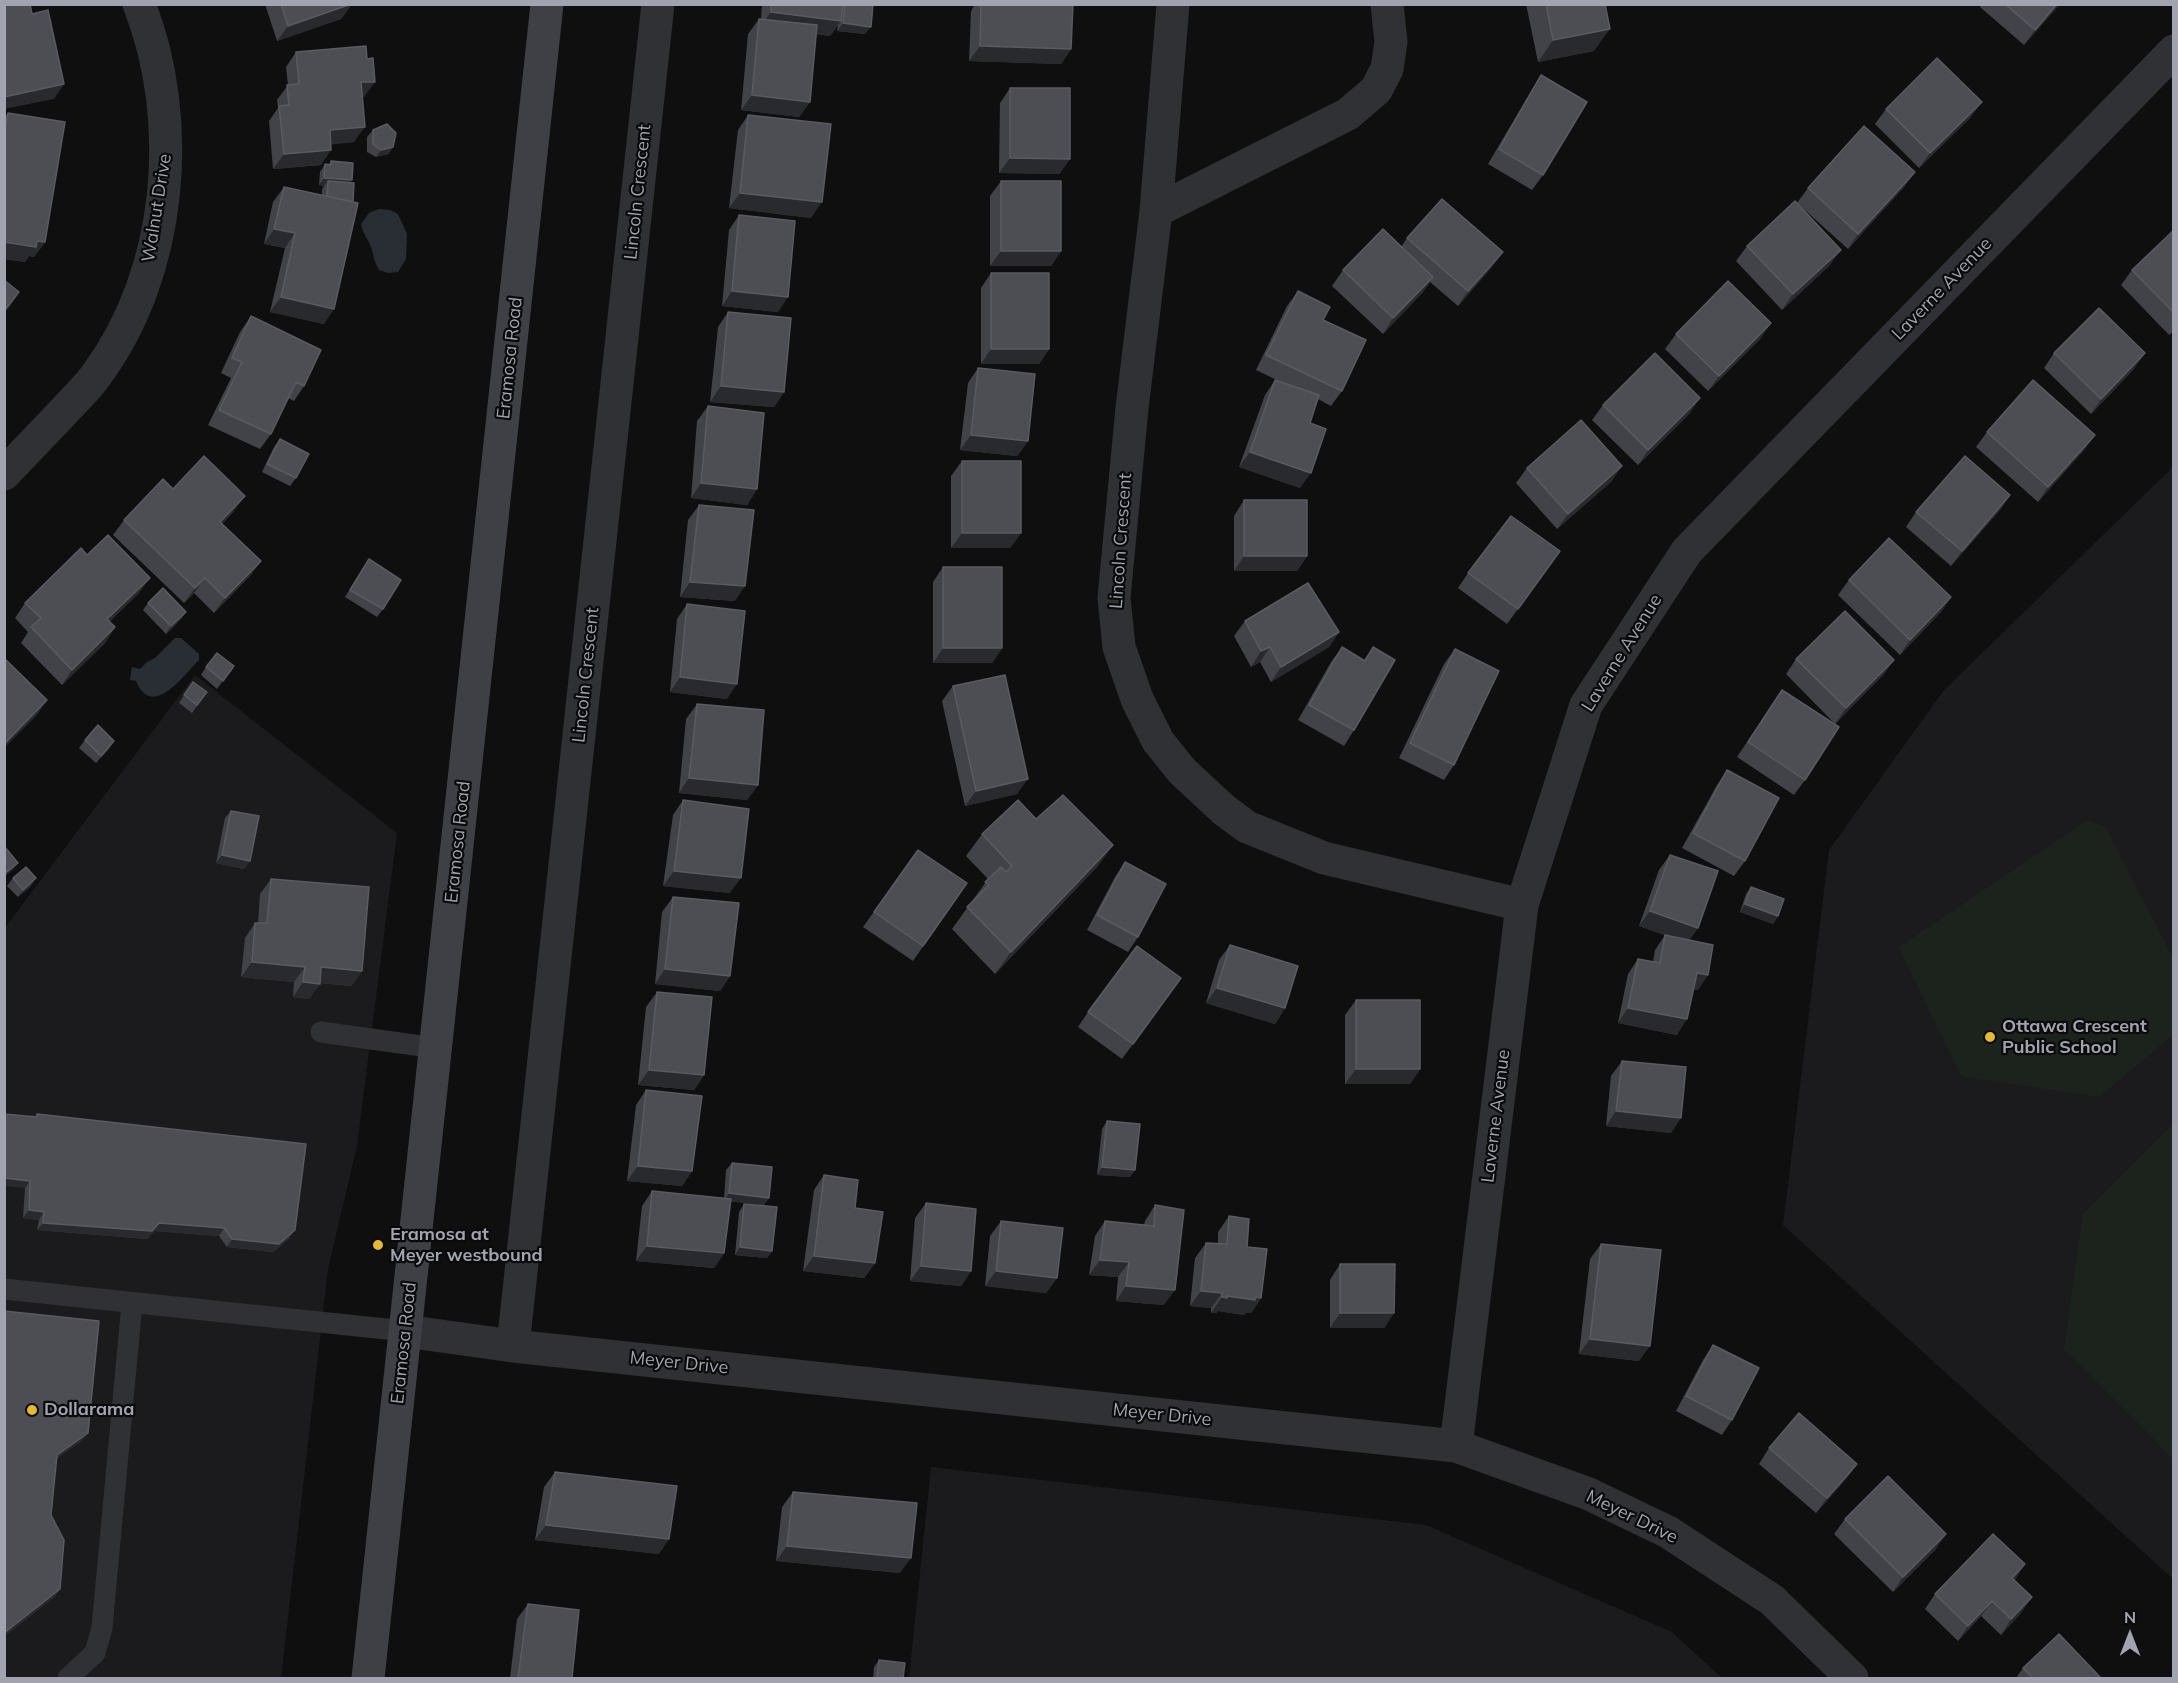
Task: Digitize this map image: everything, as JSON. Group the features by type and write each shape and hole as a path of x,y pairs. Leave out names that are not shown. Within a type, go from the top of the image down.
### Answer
{"main road":[{"name":"Eramosa Road","path":"368,1678 547,4"}],"street":[{"name":"Walnut Drive","path":"4,474 97,375 120,340 137,301 154,246 166,166 166,120 159,70 147,23 139,4"},
{"name":"Lincoln Crescent","path":"513,1346 658,4"},
{"name":"Lincoln Crescent","path":"1173,4 1156,211 1132,408 1114,598 1119,647 1137,699 1158,741 1188,778 1224,810 1257,831 1324,858 1522,905"},
{"path":"1156,211 1348,114 1376,90 1387,69 1391,42 1387,4"},
{"name":"Laverne Avenue","path":"1456,1446 1522,905 1586,705 1687,551 2174,51"},
{"name":"Meyer Drive","path":"405,1331 513,1346 1456,1446 1589,1494 1675,1536 1772,1600 1852,1678"}],"lane":[{"path":"321,1032 436,1048"},
{"path":"4,1289 405,1331"},
{"path":"68,1678 95,1653 102,1628 132,1303"}],"shaded area":[{"path":"379,209 390,210 398,214 407,234 406,259 398,272 388,273 379,270 362,228 361,224 369,213"},
{"name":"Ottawa Crescent Public School","path":"2173,467 2173,1579 1783,1225 1829,850 1944,690"},
{"path":"175,638 181,638 199,654 199,660 168,691 159,696 150,696 143,692 136,681 130,680 132,667 140,669"},
{"path":"195,675 397,833 357,1146 328,1269 281,1678 5,1678 4,929"},
{"path":"2088,820 2105,827 2173,958 2173,1035 2099,1097 1961,1076 1899,947"},
{"path":"2173,1124 2173,1459 2064,1349 2083,1214"},
{"path":"931,1467 1426,1525 1672,1632 1722,1678 909,1678"}],"building":[{"path":"4,4 30,4 32,14 48,10 64,84 4,97"},
{"path":"281,4 351,4 288,26"},
{"path":"771,4 843,4 841,21 771,12"},
{"path":"845,4 873,4 871,27 843,23"},
{"path":"981,4 1073,4 1071,49 980,46"},
{"path":"1546,4 1605,4 1610,29 1553,40"},
{"path":"2005,4 2057,4 2035,30"},
{"path":"759,19 817,25 810,102 752,95"},
{"path":"366,46 367,59 373,58 375,82 361,82 365,127 330,130 331,150 284,154 279,106 289,105 287,85 299,84 296,52"},
{"path":"1937,58 1982,102 1930,153 1886,109"},
{"path":"1541,75 1587,102 1543,175 1499,149"},
{"path":"1010,88 1070,88 1070,159 1010,158"},
{"path":"8,113 65,122 45,242 37,241 36,247 4,242 4,136"},
{"path":"748,115 831,124 822,202 740,193"},
{"path":"387,124 396,133 393,147 381,150 373,144 373,130"},
{"path":"1864,126 1915,172 1858,234 1808,188"},
{"path":"331,161 353,163 352,180 324,178 325,164 331,165"},
{"path":"328,181 354,183 353,202 327,196"},
{"path":"1001,181 1061,181 1061,251 1001,251"},
{"path":"284,187 358,203 334,309 281,297 295,233 274,229"},
{"path":"1442,199 1503,252 1468,291 1407,238"},
{"path":"1795,201 1841,250 1793,294 1747,246"},
{"path":"739,215 795,221 788,297 732,291"},
{"path":"1383,229 1433,277 1393,318 1343,270"},
{"path":"2174,230 2174,313 2132,270"},
{"path":"991,273 1049,273 1049,349 991,349"},
{"path":"4,280 19,292 4,311"},
{"path":"1728,281 1771,323 1719,376 1676,334"},
{"path":"1298,291 1330,307 1323,320 1366,340 1342,391 1266,355"},
{"path":"2099,308 2145,353 2101,399 2054,353"},
{"path":"728,312 791,318 784,392 721,386"},
{"path":"251,316 321,350 304,386 296,382 271,434 219,410 242,362 232,358"},
{"path":"1655,353 1700,398 1648,450 1603,405"},
{"path":"978,368 1035,374 1028,441 971,435"},
{"path":"1275,380 1319,395 1310,423 1326,429 1311,473 1250,452"},
{"path":"2033,380 2095,435 2048,487 1987,432"},
{"path":"708,406 764,413 757,489 701,483"},
{"path":"1581,420 1622,466 1568,514 1527,468"},
{"path":"280,439 309,454 296,478 267,464"},
{"path":"204,456 245,496 220,522 261,561 225,598 205,578 195,588 124,520 163,479 173,489"},
{"path":"1965,456 2010,495 1962,551 1916,512"},
{"path":"962,461 1021,461 1021,533 962,533"},
{"path":"1244,500 1307,500 1307,556 1244,556"},
{"path":"699,505 754,510 745,586 690,582"},
{"path":"1511,516 1560,551 1518,609 1468,573"},
{"path":"108,535 150,578 107,619 115,627 72,670 31,627 41,618 25,603 81,548 87,555"},
{"path":"1889,538 1951,597 1910,640 1849,580"},
{"path":"369,559 401,580 383,609 350,590"},
{"path":"943,567 1002,567 1002,648 943,648"},
{"path":"1308,583 1339,632 1281,667 1270,647 1261,651 1245,621"},
{"path":"163,588 186,612 171,626 148,603"},
{"path":"687,604 745,611 737,684 680,677"},
{"path":"1845,611 1894,660 1846,708 1796,659"},
{"path":"1342,647 1365,661 1373,647 1395,660 1354,730 1309,705"},
{"path":"1455,649 1499,671 1454,765 1410,743"},
{"path":"217,653 234,666 223,681 206,667"},
{"path":"4,658 47,700 4,744"},
{"path":"1005,675 1028,779 976,791 953,686"},
{"path":"193,682 207,692 197,705 184,695"},
{"path":"1782,690 1839,727 1805,780 1748,742"},
{"path":"697,704 764,710 758,785 689,778"},
{"path":"98,725 114,741 101,756 85,740"},
{"path":"1727,770 1779,798 1745,861 1693,833"},
{"path":"1063,795 1113,845 1011,952 967,907 989,885 985,882 1001,867 1006,872 1012,866 982,834 1018,800 1036,819"},
{"path":"683,800 749,809 741,878 674,871"},
{"path":"231,811 259,816 250,861 222,855"},
{"path":"4,846 18,863 4,874"},
{"path":"918,850 967,883 923,946 874,912"},
{"path":"1670,855 1718,871 1698,928 1650,911"},
{"path":"1125,862 1166,884 1138,937 1097,915"},
{"path":"26,867 36,878 23,890 13,878"},
{"path":"271,879 369,887 362,971 321,967 320,984 303,982 305,967 252,962 255,923 267,923"},
{"path":"1751,887 1784,899 1778,916 1745,904"},
{"path":"673,897 739,903 730,976 665,969"},
{"path":"1665,935 1713,945 1708,975 1697,973 1687,1019 1628,1008 1638,959 1660,963"},
{"path":"1230,945 1298,966 1285,1008 1217,988"},
{"path":"1137,946 1181,978 1133,1044 1088,1012"},
{"path":"657,992 712,997 704,1075 649,1070"},
{"path":"1356,1000 1420,1000 1420,1069 1356,1069"},
{"path":"1622,1061 1686,1067 1681,1118 1616,1111"},
{"path":"646,1090 702,1096 692,1171 638,1166"},
{"path":"4,1114 37,1117 37,1114 306,1144 295,1230 279,1244 232,1239 224,1228 159,1223 152,1231 43,1223 44,1212 29,1210 30,1181 4,1178"},
{"path":"1107,1121 1140,1124 1135,1170 1102,1167"},
{"path":"732,1163 772,1167 769,1198 729,1193"},
{"path":"824,1175 858,1180 855,1208 883,1212 875,1263 814,1256"},
{"path":"652,1191 731,1199 724,1253 647,1246"},
{"path":"926,1203 976,1209 971,1271 921,1266"},
{"path":"744,1204 777,1207 772,1251 740,1247"},
{"path":"1155,1205 1184,1210 1175,1290 1126,1286 1129,1262 1100,1260 1105,1221 1154,1226"},
{"path":"1229,1216 1249,1219 1247,1247 1267,1249 1261,1298 1255,1297 1255,1300 1227,1296 1227,1298 1222,1297 1222,1293 1201,1291 1206,1243 1227,1244"},
{"path":"1001,1221 1063,1228 1057,1278 996,1271"},
{"path":"1601,1244 1661,1250 1650,1346 1590,1339"},
{"path":"1340,1264 1395,1264 1394,1313 1340,1313"},
{"path":"4,1311 99,1321 88,1433 57,1455 51,1515 64,1540 60,1589 4,1633"},
{"path":"1713,1345 1759,1368 1732,1420 1686,1396"},
{"path":"1799,1413 1857,1464 1827,1498 1769,1448"},
{"path":"555,1472 677,1486 669,1539 546,1525"},
{"path":"1888,1476 1946,1534 1903,1577 1845,1519"},
{"path":"793,1492 917,1503 911,1558 787,1546"},
{"path":"1993,1534 2025,1564 2012,1578 2032,1597 2011,1619 1992,1601 1968,1626 1935,1594"},
{"path":"528,1604 579,1610 572,1678 518,1678"},
{"path":"2059,1634 2101,1678 2033,1678 2023,1668"},
{"path":"879,1660 905,1663 903,1678 877,1678"}],"place":[{"name":"Ottawa Crescent Public School","path":"1990,1037"},
{"name":"Eramosa at Meyer westbound","path":"378,1245"},
{"name":"Dollarama","path":"32,1410"}]}
